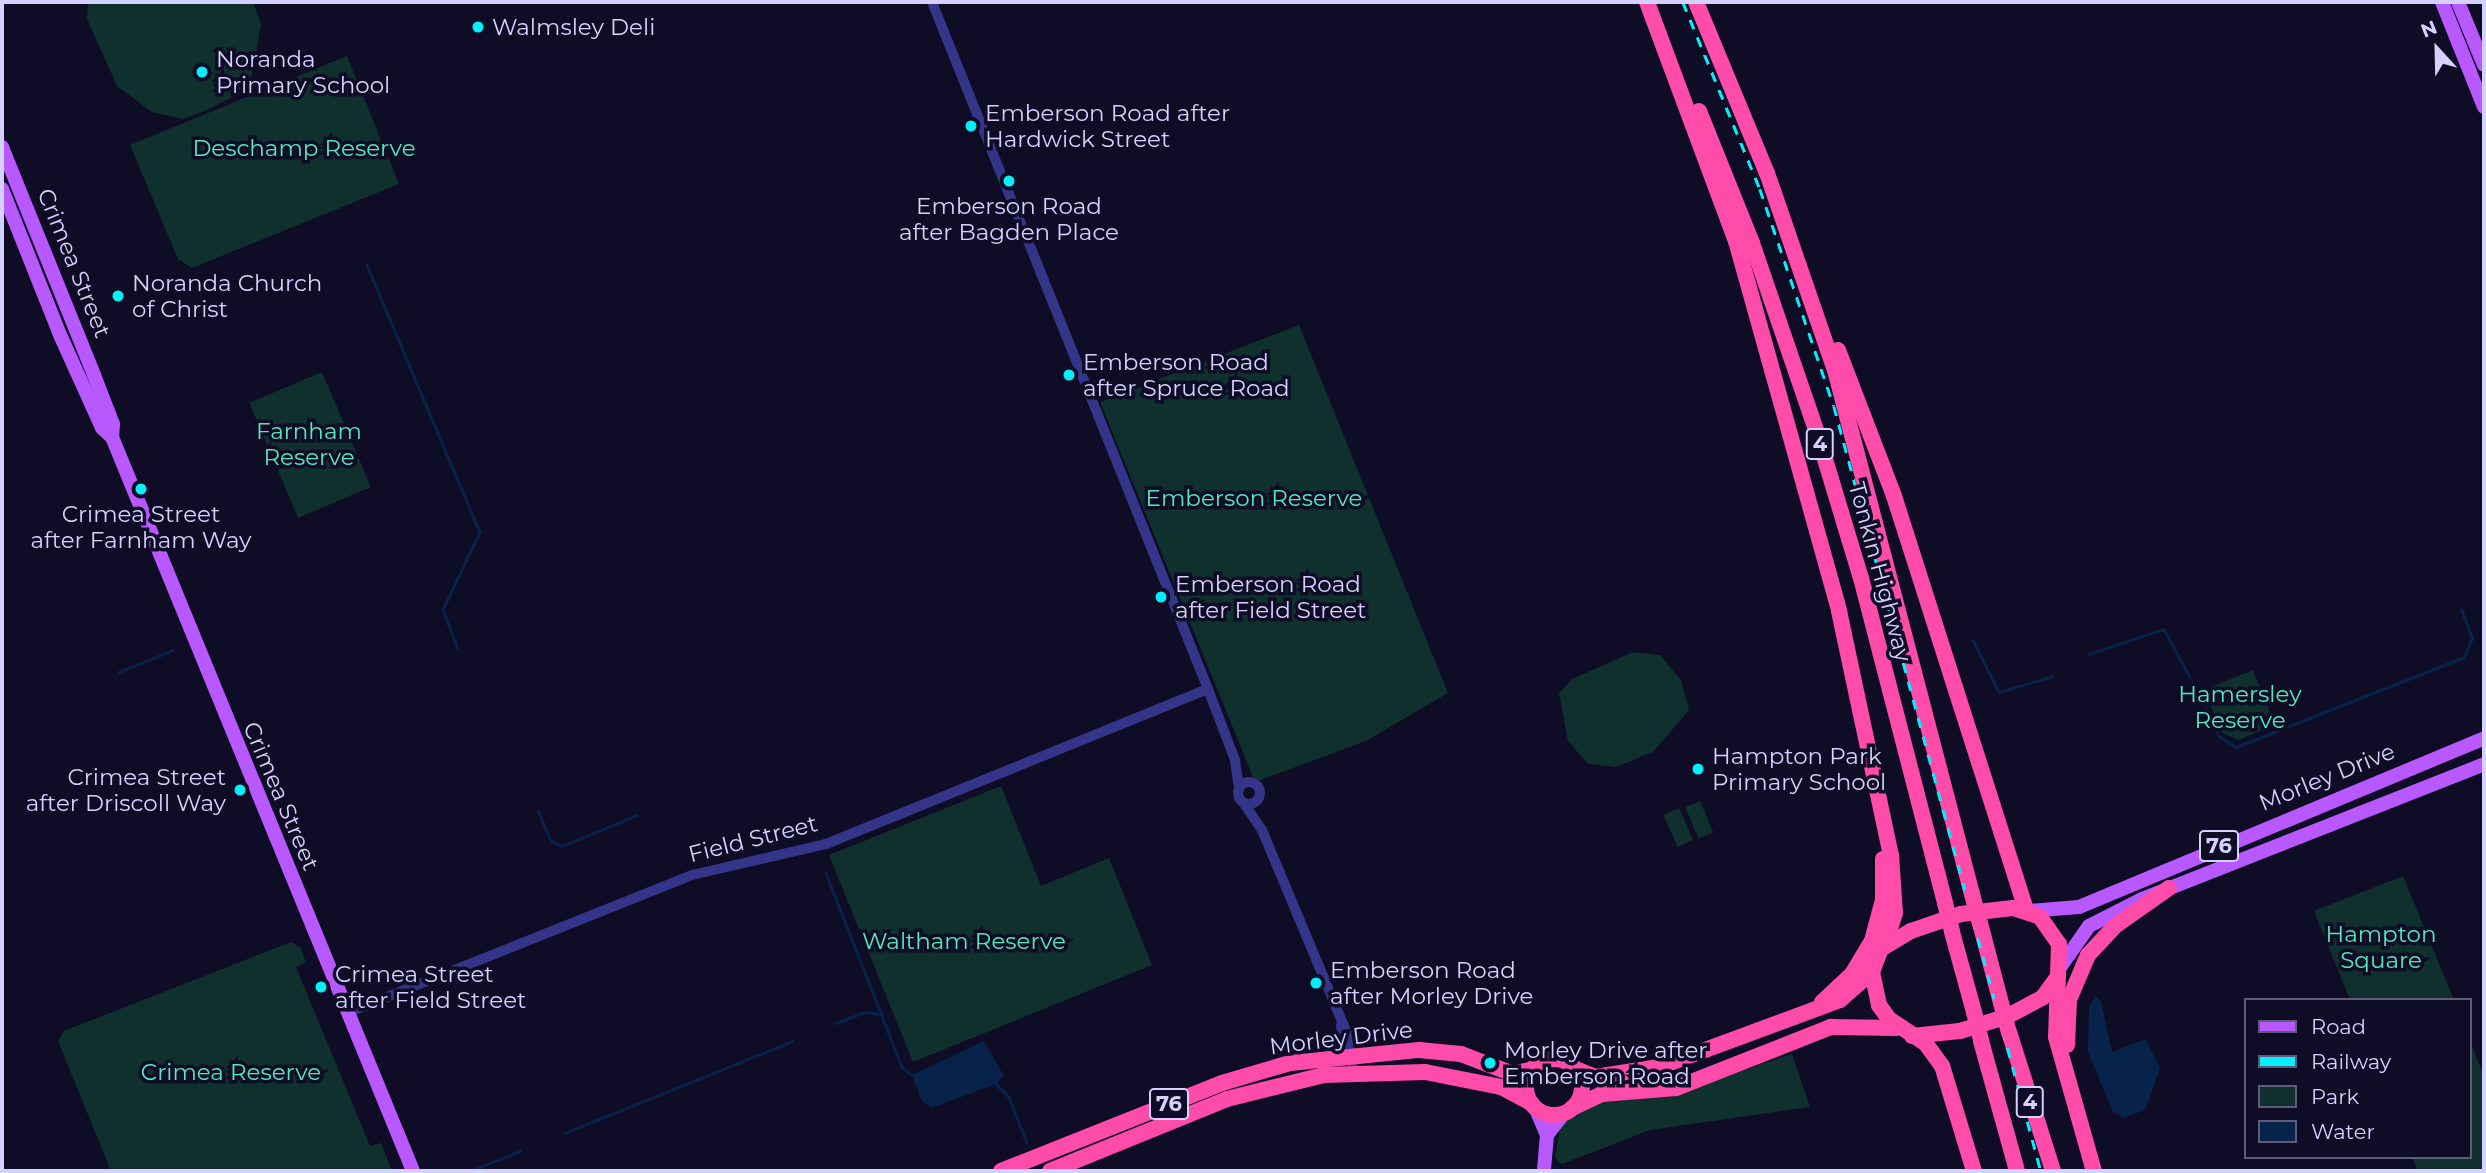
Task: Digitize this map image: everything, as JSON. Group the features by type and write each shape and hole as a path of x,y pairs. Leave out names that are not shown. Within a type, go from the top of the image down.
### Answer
{"highway":[{"path":"1573,1068 1581,1092 1568,1111 1546,1114 1533,1105 1526,1086 1533,1069 1558,1060 1595,1077 1642,1071 1793,1018 1854,993 1871,972 1884,946 1895,913 1884,830 1839,611 1736,241 1648,2"},
{"name":"Tonkin Highway","path":"1648,2 1747,230 1818,436 1861,578 2017,1171"},
{"name":"Tonkin Highway","path":"1696,2 1785,222 1860,457 2001,1003 2053,1171"},
{"path":"1785,222 1894,496 2027,911 2056,934 2060,970 2056,1037 2094,1171"},
{"path":"1793,1018 1836,991 1864,958 1883,900 1884,830"},
{"path":"2074,1101 2066,1030 2078,972 2115,926 2169,888"},
{"name":"76","path":"1884,946 1952,916 2027,911"},
{"name":"76","path":"1568,1111 1602,1094 1676,1088 1831,1027 1905,1032 1960,1031 2008,1016 2043,997 2060,970"},
{"path":"1871,972 1880,1005 1942,1066 1974,1171"},
{"name":"Morley Drive","path":"1001,1171 1244,1076 1349,1065 1439,1051 1513,1074 1533,1069"},
{"name":"Morley Drive","path":"1050,1171 1227,1099 1349,1065 1425,1072 1501,1087 1533,1105"}],"main road":[{"path":"2442,2 2484,107"},
{"path":"2458,2 2484,65"},
{"name":"Crimea Street","path":"2,147 113,424 112,438"},
{"name":"Crimea Street","path":"2,189 65,346 112,438 412,1171"},
{"name":"Morley Drive","path":"2027,911 2079,907 2484,738"},
{"name":"Morley Drive","path":"2060,970 2089,926 2169,888 2484,764"},
{"path":"1533,1105 1547,1135 1544,1171"},
{"path":"1547,1135 1568,1111"}],"street":[{"path":"932,2 1208,689 1235,760 1242,802 1262,830 1341,1022 1349,1065"},
{"name":"Field Street","path":"347,1013 692,875 825,844 1208,689"},
{"path":"1235,760 1252,782 1259,798 1262,830"},
{"path":"1239,789 1252,782"},
{"path":"1242,802 1259,798"}],"green space":[{"path":"88,2 253,2 261,24 252,75 234,96 205,111 183,119 152,112 117,86 87,19"},
{"name":"Deschamp Reserve","path":"347,56 399,184 192,268 178,259 130,145"},
{"name":"Emberson Reserve","path":"1299,325 1448,693 1366,741 1255,782 1100,402"},
{"name":"Farnham Reserve","path":"322,372 371,487 298,518 249,403"},
{"path":"1633,652 1660,655 1681,680 1689,710 1654,751 1617,767 1588,764 1568,741 1559,693 1572,679"},
{"name":"Hamersley Reserve","path":"2253,670 2275,725 2238,740 2221,732 2204,690"},
{"name":"Waltham Reserve","path":"1001,786 1041,886 1109,858 1152,965 913,1062 829,855"},
{"path":"1700,801 1713,832 1699,839 1685,807"},
{"path":"1679,808 1693,840 1678,847 1663,815"},
{"name":"Hampton Square","path":"2403,876 2453,998 2349,998 2314,911"},
{"name":"Crimea Reserve","path":"291,942 300,947 306,962 296,967 370,1146 381,1143 392,1171 111,1171 58,1041 64,1031"},
{"path":"2472,1046 2484,1076 2484,1171 2418,1171 2413,1159 2472,1159"},
{"path":"1792,1054 1810,1107 1650,1130 1562,1164 1555,1158 1564,1105 1570,1099 1689,1089"}],"water":[{"path":"2095,996 2101,1001 2112,1052 2146,1039 2160,1068 2145,1110 2123,1118 2113,1112 2088,1052 2089,1007"},
{"path":"984,1041 1004,1076 996,1084 931,1108 922,1101 912,1075"}],"waterway":[{"path":"367,265 480,532 443,610 458,649"},
{"path":"2206,708 2219,736 2236,747 2464,657 2472,638 2461,610"},
{"path":"2089,654 2164,629 2190,677"},
{"path":"1973,640 1999,692 2053,676"},
{"path":"119,672 173,650"},
{"path":"538,810 551,841 562,846 637,815"},
{"path":"826,873 902,1067 912,1075"},
{"path":"836,1023 864,1012 882,1014"},
{"path":"565,1133 793,1041"},
{"path":"996,1084 1009,1097 1027,1143"},
{"path":"471,1171 520,1151"}],"railway":[{"path":"1683,2 1760,189 1834,406 2041,1171"}],"place":[{"name":"Walmsley Deli","path":"478,27"},
{"name":"Noranda Primary School","path":"202,72"},
{"name":"Emberson Road after Hardwick Street","path":"971,126"},
{"name":"Emberson Road after Bagden Place","path":"1009,181"},
{"name":"Noranda Church of Christ","path":"118,296"},
{"name":"Emberson Road after Spruce Road","path":"1069,375"},
{"name":"Crimea Street after Farnham Way","path":"141,489"},
{"name":"Emberson Road after Field Street","path":"1161,597"},
{"name":"Hampton Park Primary School","path":"1698,769"},
{"name":"Crimea Street after Driscoll Way","path":"240,790"},
{"name":"Emberson Road after Morley Drive","path":"1316,983"},
{"name":"Crimea Street after Field Street","path":"321,987"},
{"name":"Morley Drive after Emberson Road","path":"1490,1063"}]}
